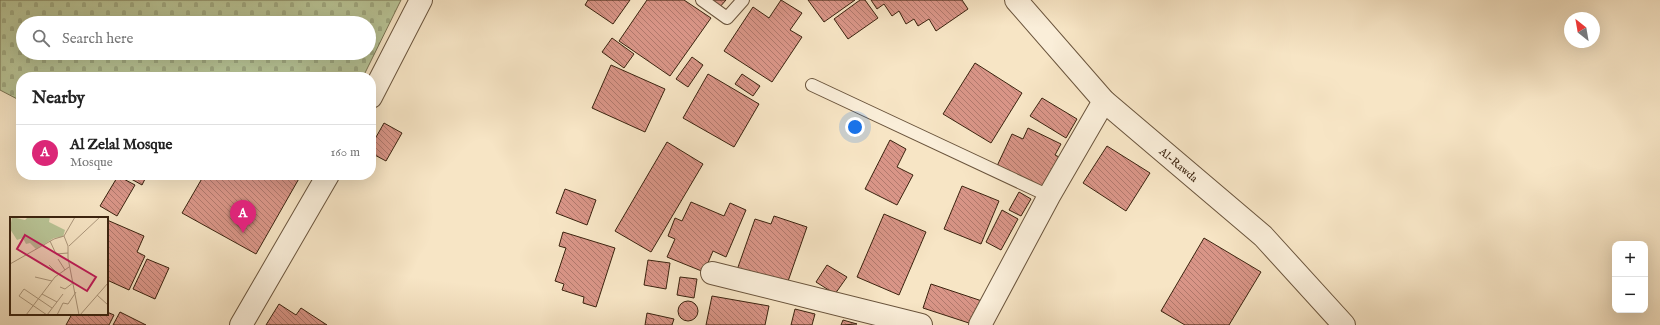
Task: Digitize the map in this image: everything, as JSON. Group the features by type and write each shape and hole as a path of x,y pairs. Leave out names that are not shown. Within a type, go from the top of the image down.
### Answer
{"street":[{"path":"376,87 421,0"},
{"name":"Al-Rawda","path":"1016,0 1104,101 1263,236 1338,322"},
{"path":"980,325 1049,196 1104,101"},
{"path":"241,325 325,180"},
{"path":"712,273 921,325"}],"lane":[{"path":"702,0 727,18 743,0"},
{"path":"812,85 1049,196"}],"green space":[{"path":"0,0 401,0 376,51 376,16 16,16 16,60 371,60 365,72 16,72 16,98 0,90"}],"building":[{"path":"588,0 630,0 613,24 585,5"},
{"path":"647,0 684,0 711,18 670,76 619,41"},
{"path":"710,0 726,0 719,8"},
{"path":"781,0 802,13 790,30 802,37 772,82 724,51 753,7 769,18"},
{"path":"808,0 855,0 824,22"},
{"path":"860,0 865,0 878,18 848,39 834,19"},
{"path":"871,0 962,0 968,9 936,31 929,19 918,26 914,19 906,24 899,11 892,16 884,4 877,9"},
{"path":"612,38 634,54 624,68 602,52"},
{"path":"692,57 703,65 688,87 676,79"},
{"path":"975,63 1022,93 991,143 943,114"},
{"path":"611,65 665,89 645,132 592,108"},
{"path":"708,74 759,104 734,147 683,118"},
{"path":"742,74 760,86 753,96 735,84"},
{"path":"1042,98 1077,119 1066,138 1030,116"},
{"path":"384,123 402,133 386,161 376,156 376,137"},
{"path":"1028,128 1061,144 1055,155 1061,158 1046,190 997,166 1012,134 1023,139"},
{"path":"890,140 906,149 897,167 913,175 897,205 865,189"},
{"path":"667,142 703,164 651,252 615,231"},
{"path":"1107,146 1150,173 1126,211 1083,183"},
{"path":"116,180 126,180 135,185 117,216 100,206"},
{"path":"133,180 144,180 142,185"},
{"path":"201,180 298,180 256,254 182,213"},
{"path":"962,186 999,201 981,244 944,229"},
{"path":"565,189 596,200 587,225 556,213"},
{"path":"1019,192 1031,199 1021,216 1009,210"},
{"path":"691,202 724,216 730,203 746,210 726,257 713,251 704,272 667,257 675,239 668,236 675,218 682,221"},
{"path":"1002,210 1018,219 1001,250 986,242"},
{"path":"884,214 926,232 899,295 857,277"},
{"path":"774,216 807,227 786,287 737,270 755,219 771,224"},
{"path":"108,220 144,236 137,252 145,256 129,290 108,280"},
{"path":"563,232 615,248 596,307 583,303 584,297 562,290 564,284 555,281 566,248 559,246"},
{"path":"1204,238 1261,272 1229,325 1185,325 1161,311"},
{"path":"147,259 169,268 155,299 133,289"},
{"path":"648,260 670,263 666,289 644,285"},
{"path":"827,265 847,277 835,294 816,282"},
{"path":"680,277 697,279 694,298 677,295"},
{"path":"931,284 982,301 975,325 923,308"},
{"path":"712,296 769,306 765,325 706,325"},
{"path":"688,301 695,304 698,311 695,318 688,321 681,318 678,311 681,304"},
{"path":"279,304 296,315 301,308 327,325 266,325"},
{"path":"795,309 815,314 812,325 791,325"},
{"path":"108,312 114,315 109,325 66,325 71,315 108,315"},
{"path":"120,312 146,325 113,325"},
{"path":"647,313 674,319 672,325 645,325"},
{"path":"843,320 857,324 841,325"}],"place":[{"name":"Al Zelal Mosque","path":"243,233"}]}
